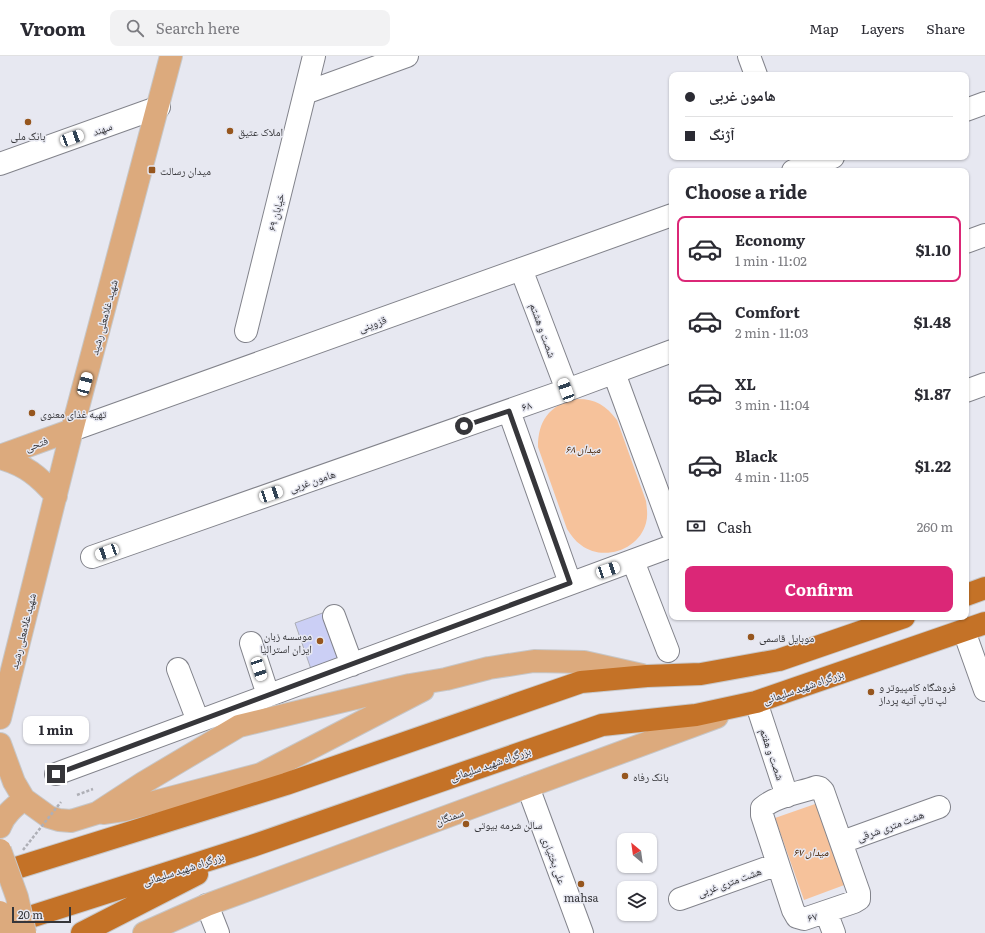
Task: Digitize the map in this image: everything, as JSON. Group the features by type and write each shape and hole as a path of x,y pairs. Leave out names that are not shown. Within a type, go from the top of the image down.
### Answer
{"highway":[{"path":"969,594 985,588"},
{"path":"0,873 286,784 581,682 647,676 701,674 780,660 895,620"},
{"name":"بزرگراه شهید سلیمانی","path":"0,927 252,846 602,725 757,707 985,623"},
{"path":"82,933 252,846"}],"main road":[{"name":"شهید غلامعلی رشید","path":"0,718 3,695 72,430 159,107 171,56"},
{"name":"فتحی","path":"0,457 72,430"},
{"path":"0,457 16,462 32,472 56,496"},
{"path":"97,813 143,782 239,726 410,685 446,679 489,668 534,661 584,662 647,676"},
{"path":"0,744 14,782 24,799 50,817 59,820 71,821 97,813 124,810 261,774 446,679"},
{"name":"سمنگان","path":"144,933 207,905 528,786 757,707"},
{"path":"1,823 12,809 24,799"},
{"path":"9,852 25,933"},
{"path":"0,912 5,933"}],"street":[{"name":"خیابان ۶۹","path":"246,331 314,56"},
{"path":"305,93 407,56"},
{"path":"749,56 755,72"},
{"path":"969,109 985,103"},
{"name":"سهند","path":"0,164 159,107"},
{"path":"801,168 824,160"},
{"name":"قزوینی","path":"72,430 669,216"},
{"path":"969,241 985,235"},
{"name":"شصت و هشتم","path":"521,269 566,390"},
{"name":"۶۸","path":"570,583 509,411 669,352"},
{"path":"614,373 669,523"},
{"path":"969,390 985,384"},
{"name":"هامون غربی","path":"92,557 509,411"},
{"path":"56,774 669,547"},
{"path":"633,561 668,650"},
{"path":"334,616 352,665"},
{"path":"964,631 985,690"},
{"path":"251,643 268,695"},
{"path":"178,669 198,721"},
{"name":"شصت و هفتم","path":"757,707 787,796"},
{"name":"علی بختیاری","path":"528,786 582,933"},
{"name":"۶۷","path":"816,787 820,788 823,791 842,842 859,893 859,898 854,902 826,912 804,919 797,918 793,910 762,815 762,808 766,804 787,796 816,787"},
{"name":"هشت متری شرقی","path":"842,842 939,807"},
{"name":"هشت متری غربی","path":"680,899 778,864"},
{"path":"207,905 218,933"},
{"path":"826,912 834,933"}],"path":[{"path":"9,852 61,802"}],"green space":[{"name":"میدان ۶۸","path":"574,399 593,401 603,406 613,414 617,420 646,501 647,518 642,532 636,540 628,546 609,553 599,553 590,550 573,538 567,529 538,447 540,430 547,416 558,406"},
{"name":"میدان ۶۷","path":"818,803 847,884 804,900 775,818"}],"building":[{"name":"موسسه زبان ایران استرالیا","path":"328,611 344,660 312,672 295,623"}],"place":[{"name":"بانک ملی","path":"28,122"},
{"name":"املاک عتیق","path":"230,131"},
{"name":"میدان رسالت","path":"152,170"},
{"name":"تهیه غذای معنوی","path":"32,413"},
{"name":"موبایل قاسمی","path":"751,637"},
{"name":"موسسه زبان ایران استرالیا","path":"320,641"},
{"name":"فروشگاه کامپیوتر و لپ تاپ آتیه پرداز","path":"871,692"},
{"name":"بانک رفاه","path":"625,776"},
{"name":"سالن شرمه بیوتی","path":"466,824"},
{"name":"mahsa","path":"581,884"}],"route":[{"path":"56,774 570,583 509,411 464,426"}]}
